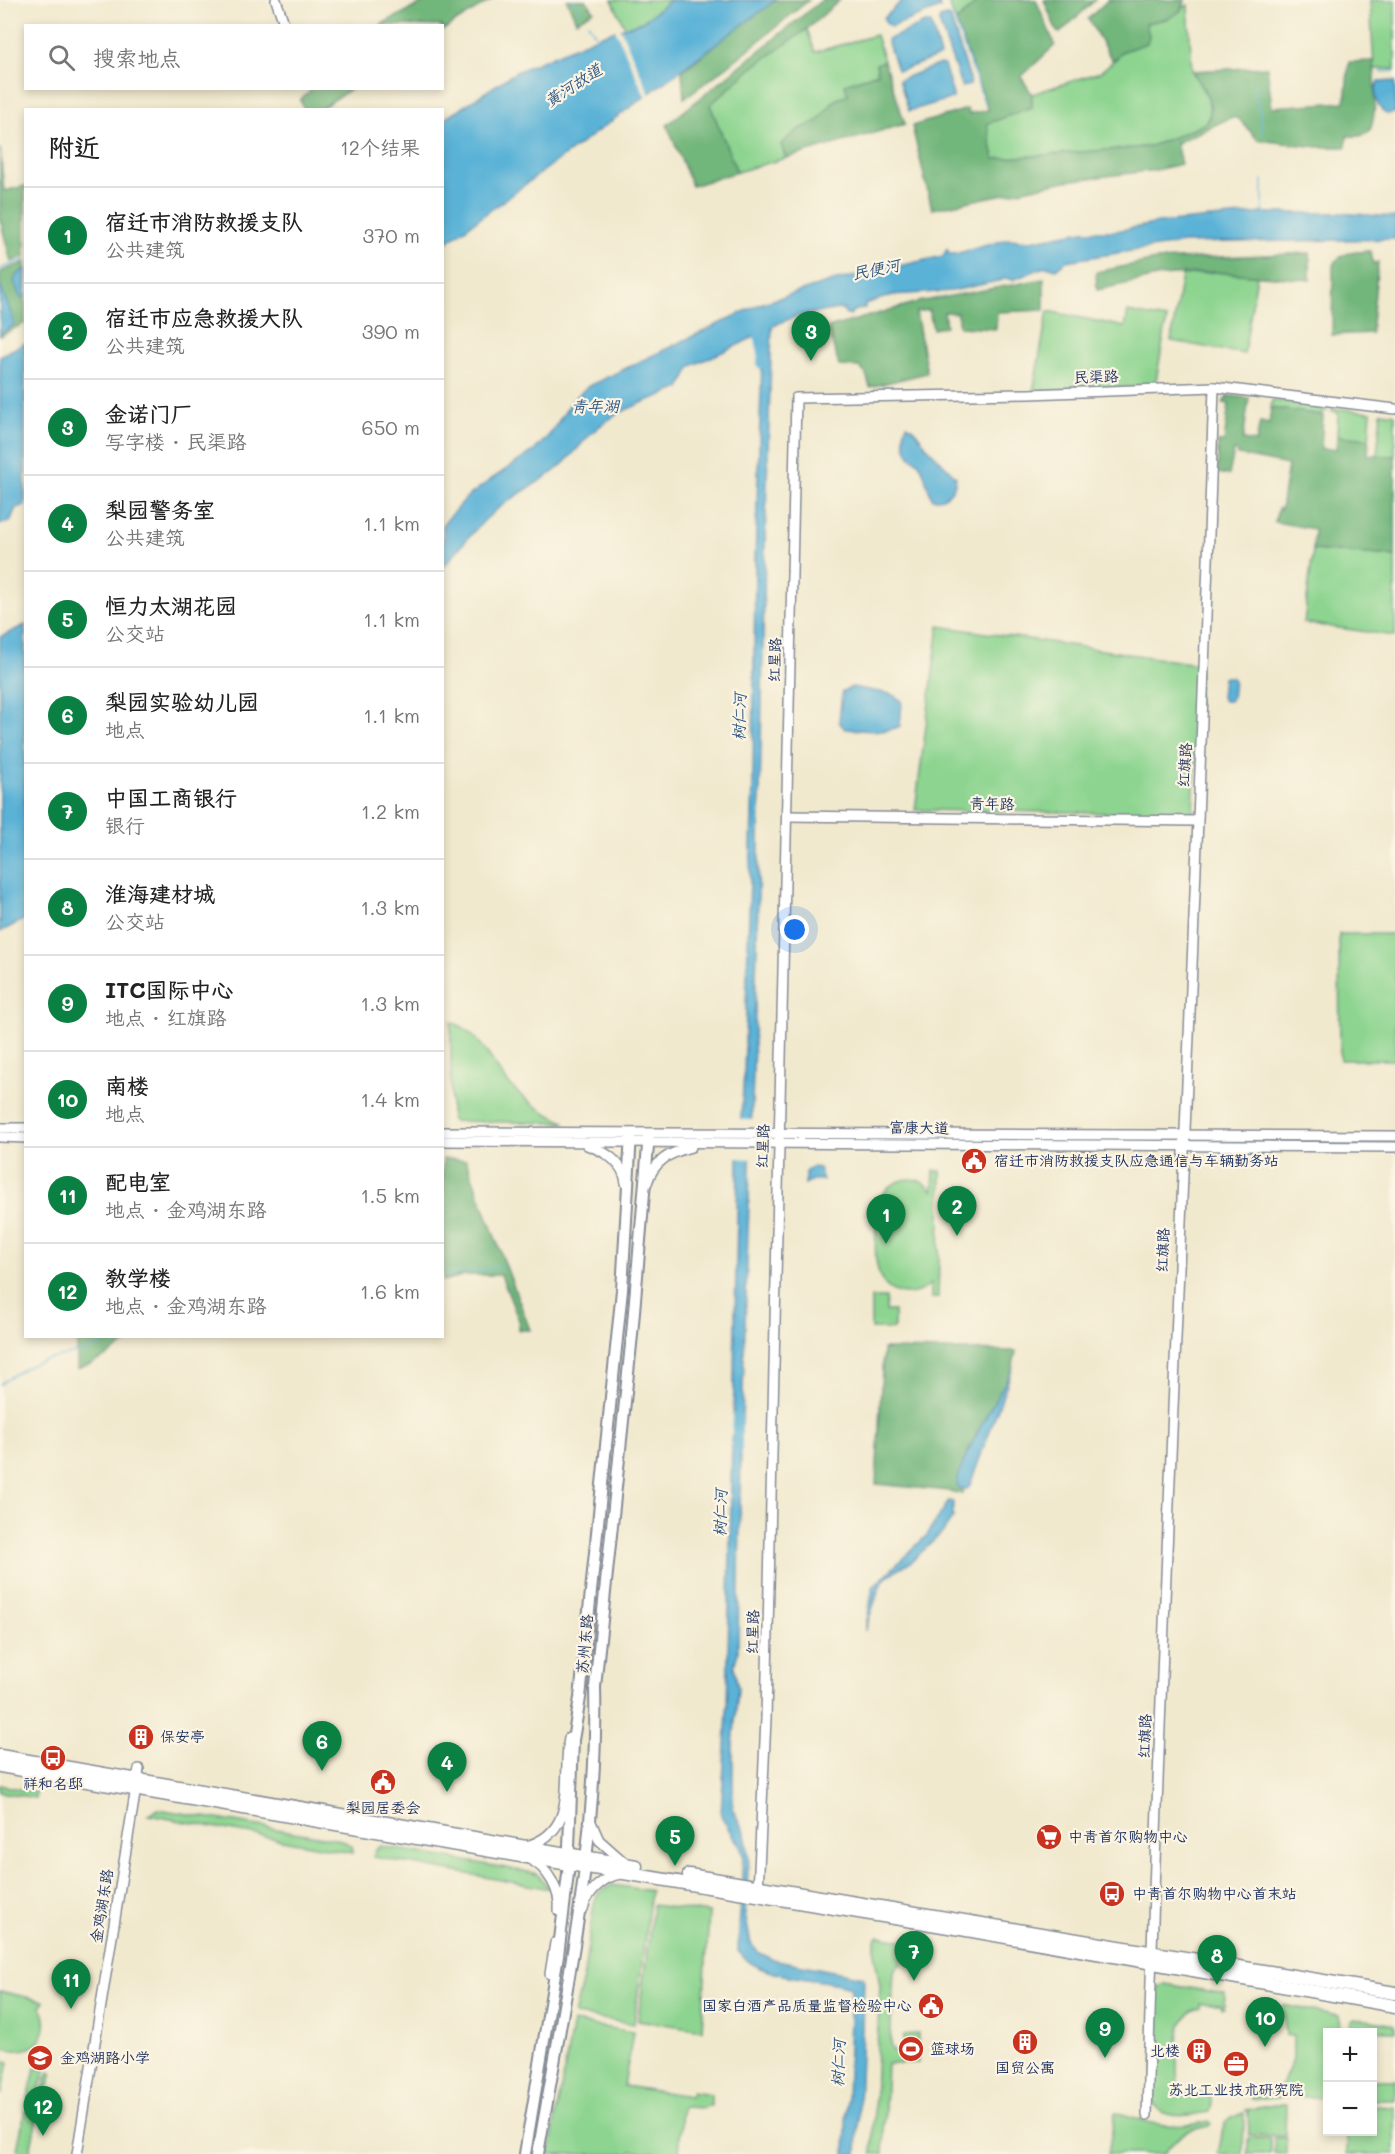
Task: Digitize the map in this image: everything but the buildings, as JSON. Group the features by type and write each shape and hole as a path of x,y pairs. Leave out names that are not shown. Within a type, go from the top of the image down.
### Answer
{"highway":[{"path":"0,1756 138,1779 522,1852 1152,1959 1395,2006"},
{"path":"0,1766 138,1779"},
{"path":"1152,1959 1395,1994"}],"main road":[{"name":"苏州东路","path":"525,2154 558,1956 564,1903 573,1740 580,1698 622,1290 631,1138"},
{"name":"苏州东路","path":"537,2154 574,1953 585,1862 596,1733 595,1688 632,1335 648,1138"}],"street":[{"path":"276,0 284,24"},
{"name":"民渠路","path":"796,398 1029,394 1214,387 1395,409"},
{"name":"红旗路","path":"1147,2115 1214,387"},
{"name":"红星路","path":"758,1891 766,1709 796,398"},
{"name":"青年路","path":"787,816 1197,821"},
{"path":"0,1128 24,1128"},
{"name":"富康大道","path":"444,1132 574,1139"},
{"name":"富康大道","path":"1183,1141 1395,1136"},
{"path":"0,1137 24,1138"},
{"name":"富康大道","path":"648,1138 705,1143 778,1138"},
{"name":"富康大道","path":"444,1141 778,1138 1183,1141 1395,1147"},
{"path":"574,1139 603,1152 616,1162 625,1174 628,1199"},
{"path":"642,1200 650,1175 659,1161 682,1149 705,1143"},
{"path":"548,2017 549,1977 559,1895 541,1868 522,1852 547,1837 560,1821 564,1809 567,1748 580,1698"},
{"name":"金鸡湖东路","path":"77,2154 138,1779"},
{"path":"561,2020 573,1971 584,1903 589,1895 608,1878 627,1869 599,1840 592,1827 590,1815"},
{"path":"564,1903 579,1905"}],"green space":[{"path":"428,0 491,0 444,29 444,24 382,24"},
{"path":"567,0 586,0 594,11 576,21"},
{"path":"612,0 671,0 642,22 625,27"},
{"path":"773,0 809,0 728,66 684,98 682,71"},
{"path":"822,0 840,0 807,29 753,67 710,105 737,172 692,186 667,125"},
{"path":"948,0 979,0 956,22"},
{"path":"979,0 1036,0 1055,45 1021,77 1032,94 1032,107 987,124 994,159 1145,147 1196,128 1206,122 1210,109 1207,95 1192,71 1267,67 1272,107 1345,102 1349,62 1374,61 1375,98 1372,126 1364,135 1347,136 1346,147 1319,147 1258,140 1239,119 1232,117 1176,143 1181,164 1156,170 1066,181 932,209 912,126 967,109 969,114 988,110 956,22"},
{"path":"1044,0 1095,0 1060,33 1057,32"},
{"path":"1108,0 1185,0 1184,6 1176,14 1146,23 1149,36 1147,43 1121,52 1117,58 1112,60 1088,19"},
{"path":"1370,0 1395,0 1395,69 1374,69"},
{"path":"1188,5 1192,71 1208,99 1210,114 1205,123 1156,145 1145,147 994,159 986,123 1031,107 1032,94 1100,72 1121,52 1147,42 1146,23 1166,19"},
{"path":"807,29 815,52 876,35 884,61 876,64 878,73 845,84 848,95 835,100 818,121 798,130 781,144 786,158 737,172 710,105 753,67"},
{"path":"884,61 905,124 786,158 781,144 798,130 818,121 835,100 848,95 845,84 878,73 876,64"},
{"path":"311,90 349,90 322,108 304,108 300,100"},
{"path":"0,148 4,191 24,186 24,256 11,262 0,219"},
{"path":"1371,251 1373,264 1378,262 1371,333 1332,335 1333,265 1345,255"},
{"path":"1310,253 1310,280 1214,272 1161,276 1097,290 1096,272 1156,260"},
{"path":"24,262 24,324 0,336 0,272"},
{"path":"1214,272 1257,275 1244,354 1171,341 1182,275"},
{"path":"1044,279 1044,310 997,312 996,329 959,327 957,313 944,312 946,326 933,329 929,310 916,312 927,373 870,387 866,374 859,367 839,366 828,328 918,302"},
{"path":"1048,311 1125,327 1128,312 1167,319 1155,386 1033,391"},
{"path":"1227,397 1249,398 1243,440 1256,442 1260,422 1269,424 1271,408 1323,415 1321,449 1336,449 1337,436 1369,439 1368,455 1395,456 1395,556 1313,550 1314,529 1275,522 1278,508 1281,509 1288,465 1238,455 1238,452 1234,451 1229,475 1218,473 1218,442 1224,442 1229,404 1223,403"},
{"path":"1272,400 1321,406 1327,411 1323,411 1323,415 1271,408"},
{"path":"1333,408 1371,412 1369,439 1337,436 1338,412 1332,412"},
{"path":"1381,412 1395,414 1395,456 1377,456"},
{"path":"1313,550 1395,556 1395,636 1304,623"},
{"path":"939,626 1197,664 1199,672 1193,814 915,810"},
{"path":"1339,934 1395,934 1395,1060 1340,1060"},
{"path":"451,1022 461,1026 478,1041 504,1078 517,1092 537,1107 566,1123 453,1121 451,1118"},
{"path":"444,1159 466,1160 530,1330 519,1330 519,1321 501,1275 465,1275 444,1281"},
{"path":"934,1171 941,1171 938,1298 931,1298 931,1284 911,1294 896,1292 887,1287 877,1267 875,1241 877,1205 881,1196 894,1184 910,1179 926,1184 933,1191"},
{"path":"871,1298 886,1298 886,1311 894,1311 894,1329 871,1329"},
{"path":"77,1338 134,1338 108,1356 77,1369"},
{"path":"883,1349 1016,1351 1012,1370 962,1494 876,1484"},
{"path":"0,1785 36,1792 35,1798 0,1792"},
{"path":"158,1809 341,1840 352,1846 352,1853 149,1815"},
{"path":"381,1846 534,1873 550,1889 373,1857 376,1849"},
{"path":"612,1885 651,1891 634,2024 574,2015 584,1974 594,1903 599,1892"},
{"path":"653,1905 709,1913 702,2030 638,2020"},
{"path":"879,1936 912,1942 912,1944 902,1943 902,1964 894,1971 890,2045 901,2058 901,2064 887,2064 883,2154 872,2154 880,1986 875,1958 875,1940"},
{"path":"1165,1984 1225,1994 1224,2008 1221,2008 1220,2004 1200,2004 1200,2008 1190,2013 1183,2021 1177,2044 1178,2093 1210,2094 1212,2103 1210,2112 1170,2115 1157,2108 1153,2101 1157,1993 1159,1987"},
{"path":"0,1991 44,2001 41,2007 45,2029 34,2046 17,2050 0,2047"},
{"path":"1283,2005 1339,2016 1340,2028 1323,2028 1323,2097 1254,2100 1250,2098 1248,2088 1281,2087 1293,2059 1293,2036 1286,2036"},
{"path":"1355,2018 1395,2025 1395,2031 1350,2028 1351,2020"},
{"path":"573,2022 633,2032 624,2086 690,2096 692,2091 711,2094 711,2106 682,2107 679,2154 631,2151 630,2154 549,2154"},
{"name":"篮球场","path":"918,2034 918,2063 904,2063 904,2035"},
{"path":"0,2060 9,2062 2,2094 0,2093"},
{"path":"35,2068 45,2070 38,2101 28,2099"},
{"path":"49,2071 52,2072 45,2103 42,2102 44,2086"},
{"path":"1377,2080 1395,2080 1395,2100 1377,2100"},
{"path":"1286,2105 1285,2136 1249,2135 1248,2111 1245,2110"},
{"path":"1377,2106 1395,2107 1395,2154 1347,2154 1347,2136 1377,2136"},
{"path":"25,2111 38,2113 30,2152 21,2154 17,2149"},
{"path":"1115,2113 1166,2125 1188,2125 1209,2121 1211,2123 1209,2126 1182,2134 1163,2154 1108,2154"},
{"path":"1244,2113 1243,2154 1217,2154 1224,2124 1234,2116"},
{"path":"1248,2138 1270,2138 1270,2154 1248,2154"},
{"path":"1274,2138 1286,2138 1286,2154 1274,2154"}],"water":[{"name":"黄河故道","path":"671,0 776,0 444,244 444,119 516,72 604,34 642,22"},
{"path":"903,0 938,0 940,8 891,27 884,18"},
{"path":"950,17 970,85 962,87 961,85 939,22 940,18"},
{"path":"925,23 931,23 940,56 897,70 887,40"},
{"path":"940,64 944,65 953,98 909,111 899,80"},
{"path":"1395,81 1395,113 1386,114 1376,99 1377,86 1379,82"},
{"name":"青年湖","path":"1263,213 1341,213 1395,217 1395,239 1183,243 1066,261 1056,269 1044,267 1013,280 1005,278 952,291 893,295 865,304 865,308 853,311 850,315 838,309 797,316 772,326 757,947 742,1424 740,1431 733,1430 738,1159 744,1074 753,781 755,561 763,332 691,366 680,388 635,406 603,423 556,470 509,500 486,519 444,566 444,523 467,497 535,450 550,434 572,401 587,387 760,304 833,281 943,256 947,249 949,253 955,254 1009,239 1030,241 1083,231 1116,231 1159,223"},
{"path":"24,270 24,299 20,297 14,281"},
{"path":"0,285 14,325 0,334"},
{"path":"24,344 24,505 16,508 10,522 0,524 0,356"},
{"path":"907,425 913,428 927,447 956,477 954,486 947,496 933,499 921,467 907,450 904,437"},
{"path":"24,625 24,920 0,932 0,637"},
{"path":"1223,677 1231,677 1234,680 1230,701 1224,701 1221,697"},
{"path":"852,687 891,694 902,701 900,726 880,731 845,729 839,722 842,692"},
{"path":"812,1167 819,1168 823,1180 812,1180 805,1184 805,1172"},
{"path":"1012,1370 970,1485 967,1489 958,1488 958,1479 969,1449"},
{"path":"732,1436 740,1437 741,1441 738,1653 734,1666 738,1688 733,1746 733,1810 745,1833 749,1857 745,1914 751,1944 758,1952 772,1959 864,1979 857,2154 845,2154 850,1987 775,1973 748,1961 738,1951 743,1854 721,1815 727,1712"},
{"path":"949,1501 953,1502 953,1517 943,1532 911,1562 887,1576 880,1586 865,1631 873,1587 927,1535"}],"pier":[{"path":"619,26 651,97 647,100 614,27"},
{"path":"738,1120 755,1120 753,1159 736,1158"}],"waterway":[{"path":"574,0 581,12"},
{"path":"947,0 985,104"},
{"path":"588,23 597,37"},
{"path":"1381,72 1395,71"},
{"path":"1254,82 1263,134"},
{"path":"1263,180 1263,212"},
{"path":"0,269 24,260"},
{"name":"树仁河","path":"756,321 763,352 762,364"},
{"path":"444,1276 504,1266"},
{"path":"0,1384 31,1365 89,1350 112,1338"},
{"name":"树仁河","path":"737,1416 737,1451"}],"place":[{"name":"金诺门厂","path":"811,361"},
{"name":"宿迁市消防救援支队应急通信与车辆勤务站","path":"974,1161"},
{"name":"宿迁市应急救援大队","path":"957,1236"},
{"name":"宿迁市消防救援支队","path":"886,1244"},
{"name":"保安亭","path":"141,1737"},
{"name":"祥和名邸","path":"53,1758"},
{"name":"梨园实验幼儿园","path":"322,1771"},
{"name":"梨园居委会","path":"383,1782"},
{"name":"梨园警务室","path":"447,1792"},
{"name":"中青首尔购物中心","path":"1049,1837"},
{"name":"恒力太湖花园","path":"675,1866"},
{"name":"中青首尔购物中心首末站","path":"1112,1894"},
{"name":"中国工商银行","path":"914,1981"},
{"name":"淮海建材城","path":"1217,1985"},
{"name":"国家白酒产品质量监督检验中心","path":"931,2006"},
{"name":"配电室","path":"71,2009"},
{"name":"国贸公寓","path":"1025,2042"},
{"name":"南楼","path":"1265,2047"},
{"name":"篮球场","path":"911,2049"},
{"name":"北楼","path":"1199,2051"},
{"name":"金鸡湖路小学","path":"40,2058"},
{"name":"ITC国际中心","path":"1105,2058"},
{"name":"苏北工业技术研究院","path":"1236,2064"},
{"name":"教学楼","path":"43,2136"}],"water label":[{"name":"民便河","path":"876,269"}]}
